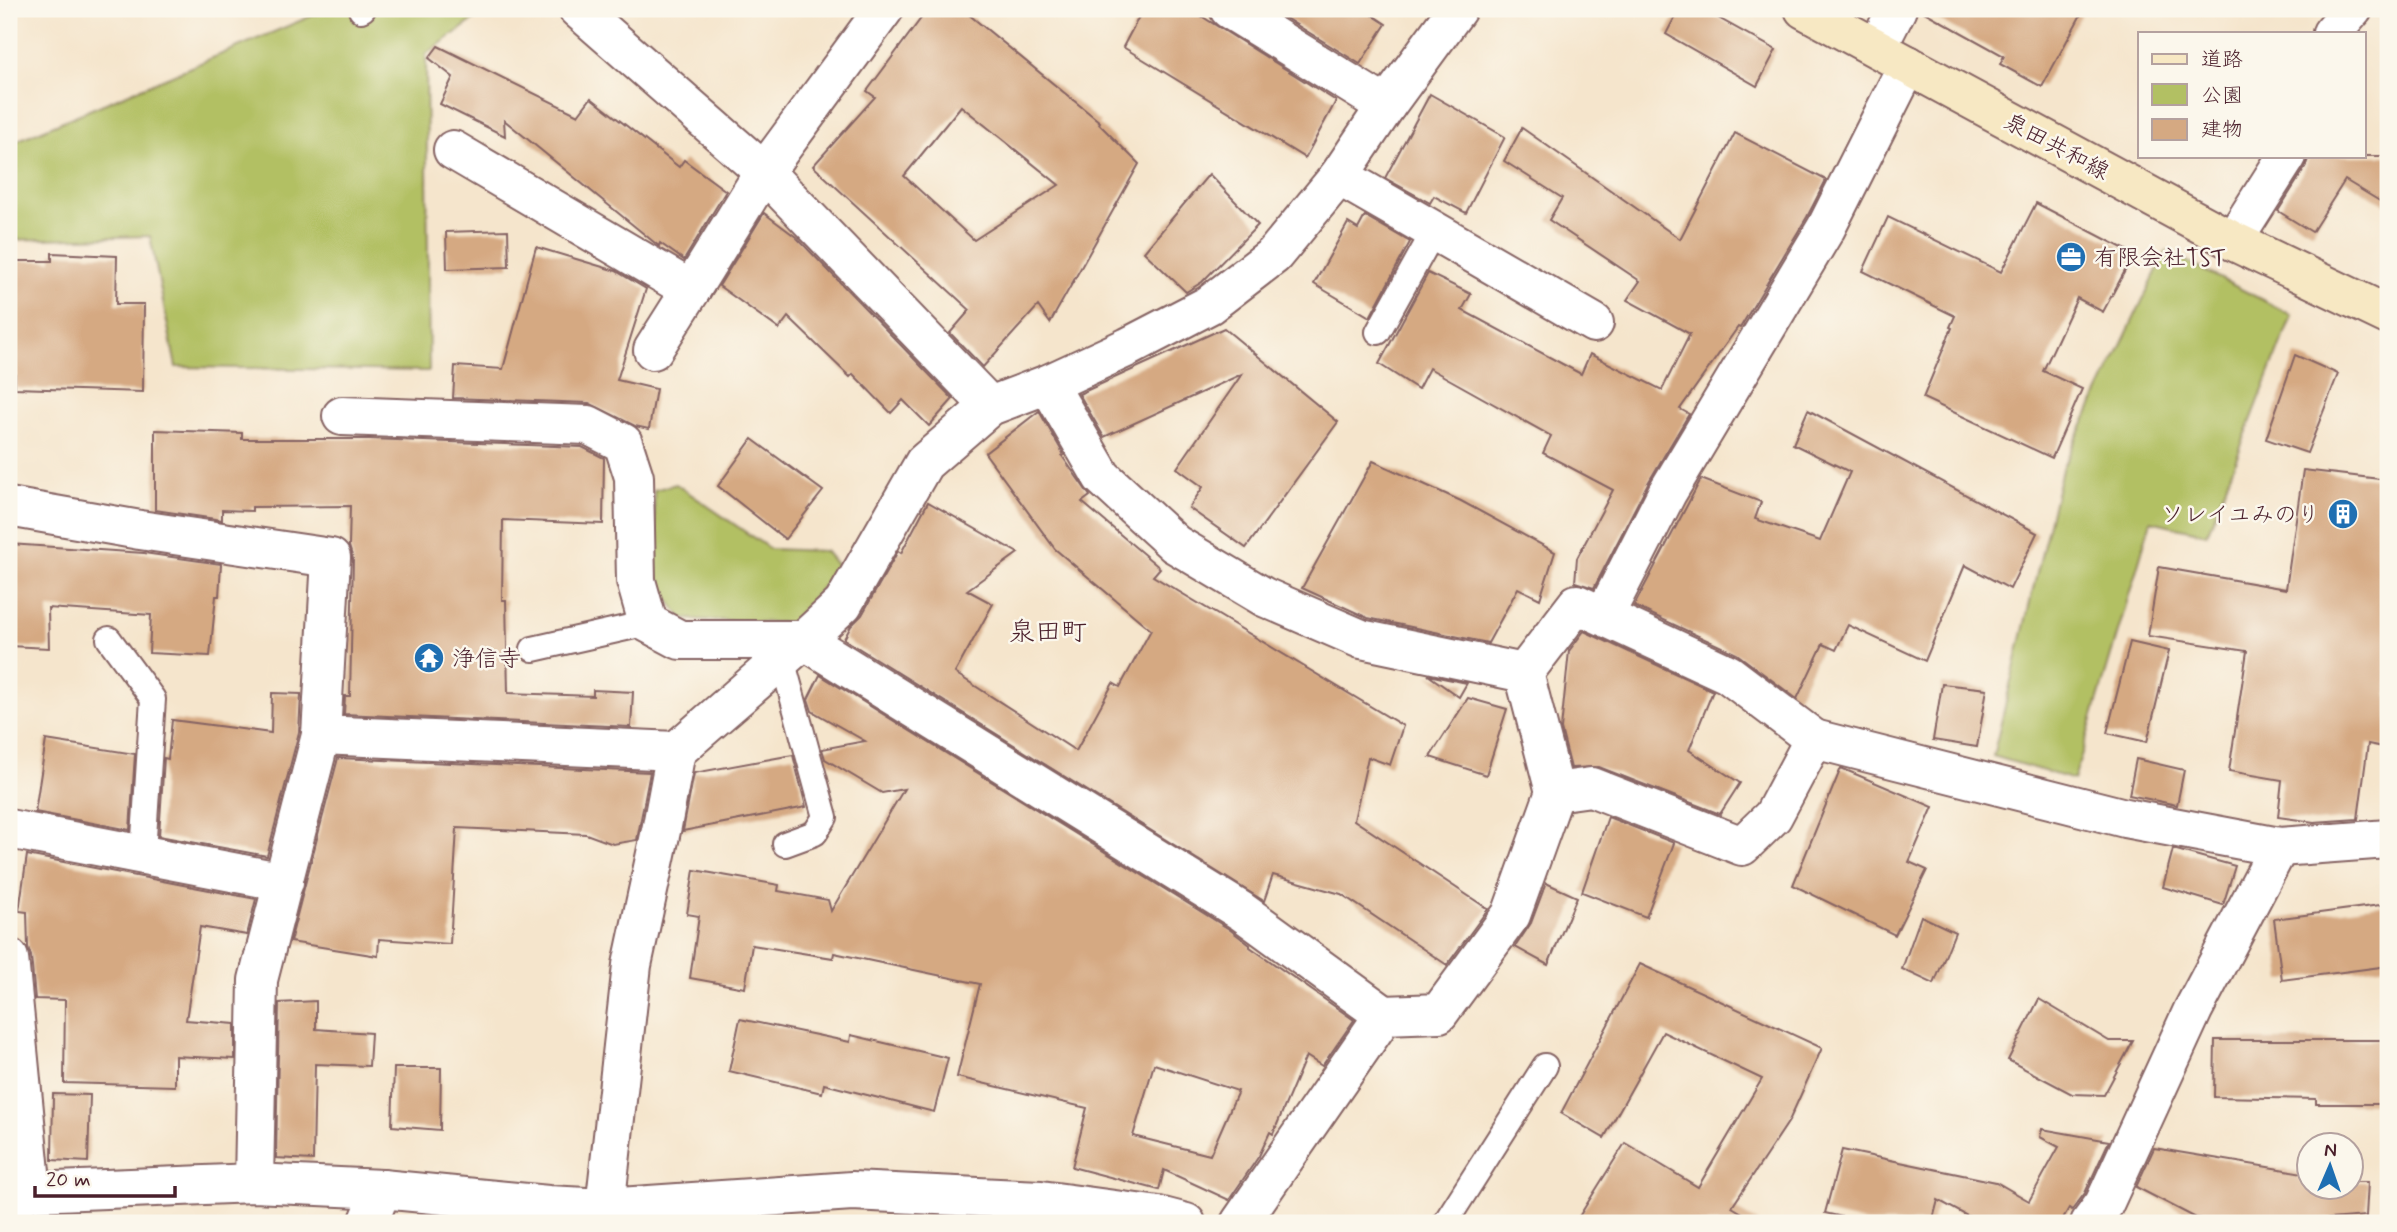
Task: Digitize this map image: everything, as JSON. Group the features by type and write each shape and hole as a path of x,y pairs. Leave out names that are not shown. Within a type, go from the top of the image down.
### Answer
{"main road":[{"name":"泉田共和線","path":"1804,9 2233,241 2388,315"}],"street":[{"path":"578,9 764,172 990,406"},
{"path":"653,351 764,172 884,9"},
{"path":"1229,9 1386,106"},
{"path":"606,1208 632,965 676,751 843,604 924,463 990,406 1048,384 1209,305 1274,255 1339,176 1457,9"},
{"path":"1604,616 1667,493 1826,228 1892,57 1897,9"},
{"path":"2333,32 2353,9"},
{"path":"453,150 691,290"},
{"path":"2233,241 2286,158"},
{"path":"1339,176 1594,323"},
{"path":"1048,384 1102,477 1175,544 1264,597 1361,639 1524,673"},
{"path":"342,416 588,425 622,443 634,477 636,581 648,623 680,640 793,650 1241,911 1384,1015 1439,1013 1511,915 1555,792 1524,673"},
{"path":"9,507 140,530 331,558 321,735 258,979 254,1183"},
{"path":"1524,673 1577,604 1728,674 1814,738 2125,818 2279,847 2388,839"},
{"path":"321,735 676,751"},
{"path":"1555,792 1591,787 1742,846 1773,816 1814,738"},
{"path":"9,829 284,882"},
{"path":"2090,1223 2104,1204 2193,1010 2279,847"},
{"path":"9,958 21,1196 254,1183 375,1206 547,1214 852,1192 1041,1200 1159,1216 1186,1223"},
{"path":"1240,1223 1384,1015"}],"lane":[{"path":"1378,331 1434,231"},
{"path":"533,649 648,623"},
{"path":"109,639 153,699 143,853"},
{"path":"785,844 815,833 825,817 793,650"},
{"path":"1444,1223 1545,1066"}],"green space":[{"path":"328,9 489,9 426,54 429,371 176,367 150,236 9,240 9,144"},
{"path":"2166,251 2292,315 2207,534 2151,521 2074,780 1993,756 2062,469"},
{"path":"676,484 770,549 825,551 839,568 791,623 682,619 656,581 654,490"}],"building":[{"path":"928,9 962,9 1100,122 1139,164 1050,323 1038,306 983,367 950,333 970,310 813,166 875,97 867,91","holes":["961,106 1059,185 974,240 904,176"]},
{"path":"1143,9 1190,9 1336,101 1305,158 1123,47"},
{"path":"1281,9 1363,9 1386,24 1360,64 1279,14"},
{"path":"1679,9 1702,9 1776,50 1757,86 1666,34"},
{"path":"1919,9 2084,9 2042,87 2000,64 2004,56"},
{"path":"438,46 578,115 591,98 679,167 684,160 726,191 684,260 660,243 659,246 655,243 504,120 505,136 440,104 453,77 429,58"},
{"path":"1430,94 1505,137 1466,213 1434,196 1430,203 1385,178"},
{"path":"1522,128 1680,239 1735,133 1826,180 1807,217 1740,328 1738,327 1680,409 1689,414 1648,483 1594,588 1575,582 1577,558 1613,490 1543,453 1551,436 1429,368 1418,389 1379,364 1428,273 1471,294 1462,310 1581,374 1590,354 1662,390 1690,334 1627,300 1640,281 1549,220 1562,198 1504,161"},
{"path":"2388,156 2388,206 2345,180 2312,232 2278,211 2308,158"},
{"path":"1209,174 1258,225 1202,282 1186,292 1144,252"},
{"path":"2036,203 2134,254 2103,312 2077,298 2043,371 2082,389 2052,458 1923,398 1955,316 1863,271 1888,217 2001,272"},
{"path":"764,213 796,237 953,399 929,426 903,400 891,413 853,374 850,377 788,317 779,329 719,286"},
{"path":"1365,216 1410,242 1370,317 1314,284 1348,223 1358,229"},
{"path":"508,230 509,267 447,269 446,232"},
{"path":"536,247 616,271 646,289 617,380 656,389 649,429 635,426 589,403 453,398 455,366 503,369"},
{"path":"52,253 117,256 116,304 144,304 143,392 15,388 15,261 52,261"},
{"path":"1224,328 1338,422 1246,548 1189,508 1203,487 1177,468 1242,374 1104,437 1079,394"},
{"path":"2295,355 2338,374 2307,453 2266,439"},
{"path":"1808,410 2037,533 2010,589 1965,565 1925,661 1848,625 1836,650 1823,644 1797,699 1737,654 1634,606 1701,479 1761,502 1755,519 1820,541 1850,472 1793,444"},
{"path":"1039,411 1064,455 1062,456 1090,496 1082,502 1160,568 1153,576 1403,726 1390,765 1368,757 1354,820 1488,909 1447,965 1341,894 1273,875 1264,901 844,639 851,626 862,615 898,551 901,553 928,502 1018,553 967,590 993,604 955,673 1076,751 1113,683 1120,687 1151,630 1055,549 985,453"},
{"path":"155,430 242,433 242,439 370,439 582,447 604,458 603,524 503,520 502,600 506,600 508,693 593,696 593,690 633,692 631,727 344,714 345,696 350,696 353,559 349,546 350,506 222,510 222,520 155,510"},
{"path":"752,439 823,491 785,539 718,486"},
{"path":"1373,461 1461,501 1555,552 1540,599 1518,588 1488,643 1368,618 1302,588"},
{"path":"2303,470 2388,480 2388,748 2368,744 2358,819 2314,822 2278,817 2282,780 2229,771 2247,651 2148,636 2159,567 2286,589"},
{"path":"9,544 144,553 221,564 210,656 149,653 151,615 48,608 49,648 9,646"},
{"path":"1584,631 1713,691 1689,750 1740,783 1720,814 1599,767 1571,768 1561,729 1569,651"},
{"path":"2130,642 2169,651 2147,742 2107,733"},
{"path":"820,675 1229,929 1250,947 1354,1020 1322,1066 1306,1056 1273,1134 1270,1132 1259,1156 1229,1200 1164,1170 1159,1190 1072,1167 1087,1108 957,1077 980,984 834,953 833,958 752,945 745,988 690,978 699,916 687,914 694,870 779,885 778,891 828,900 831,911 904,789 882,793 825,759 822,749 865,741 812,711 808,699","holes":["1154,1064 1238,1091 1210,1155 1133,1136"]},
{"path":"1428,675 1467,683 1459,697"},
{"path":"1942,684 1987,689 1977,747 1933,740"},
{"path":"272,693 301,694 299,732 267,856 159,836 164,758 168,759 172,720 271,733"},
{"path":"1468,698 1507,709 1486,775 1430,757"},
{"path":"46,740 135,754 130,830 35,812"},
{"path":"793,755 806,807 683,831 694,773"},
{"path":"338,758 650,772 637,840 613,844 586,834 457,828 450,944 379,939 378,956 290,942"},
{"path":"2136,759 2184,770 2177,805 2129,795"},
{"path":"1841,768 1933,807 1909,862 1927,870 1895,935 1793,885"},
{"path":"1608,817 1674,843 1646,917 1582,892"},
{"path":"2173,849 2235,866 2223,905 2163,887"},
{"path":"27,855 256,899 247,935 200,927 186,1020 235,1024 235,1059 175,1056 175,1086 64,1083 65,1000 35,999 28,947 27,912 19,911"},
{"path":"1546,883 1577,897 1548,965 1515,947 1531,923"},
{"path":"2388,904 2388,966 2282,980 2274,919"},
{"path":"1921,916 1955,932 1934,984 1902,969"},
{"path":"1640,964 1822,1048 1789,1121 1732,1207 1759,1223 1575,1223 1625,1143 1698,1187 1762,1079 1663,1032 1604,1138 1561,1113"},
{"path":"2039,999 2109,1041 2133,1041 2104,1095 2072,1094 2008,1060"},
{"path":"316,1001 316,1029 371,1033 369,1066 315,1064 313,1160 276,1158 279,1003"},
{"path":"740,1019 850,1042 851,1035 948,1058 934,1112 824,1084 822,1093 729,1071"},
{"path":"2215,1040 2388,1040 2388,1104 2316,1104 2316,1099 2214,1097"},
{"path":"394,1068 441,1068 440,1130 392,1126"},
{"path":"53,1094 90,1095 88,1162 52,1160"},
{"path":"2042,1129 2109,1141 2085,1193 2072,1210 2069,1208 2062,1220 2068,1223 1980,1223 1938,1200 1932,1223 1868,1223 1825,1213 1842,1150 1996,1182 2029,1201 2059,1147 2040,1137"},
{"path":"2154,1148 2296,1172 2296,1200 2366,1200 2368,1182 2366,1216 2280,1223 2226,1223 2196,1218 2136,1187"}],"place":[{"name":"有限会社TST","path":"2071,257"},
{"name":"ソレイユみのり","path":"2343,514"},
{"name":"浄信寺","path":"429,658"}],"district":[{"name":"泉田町","path":"1048,631"}]}
